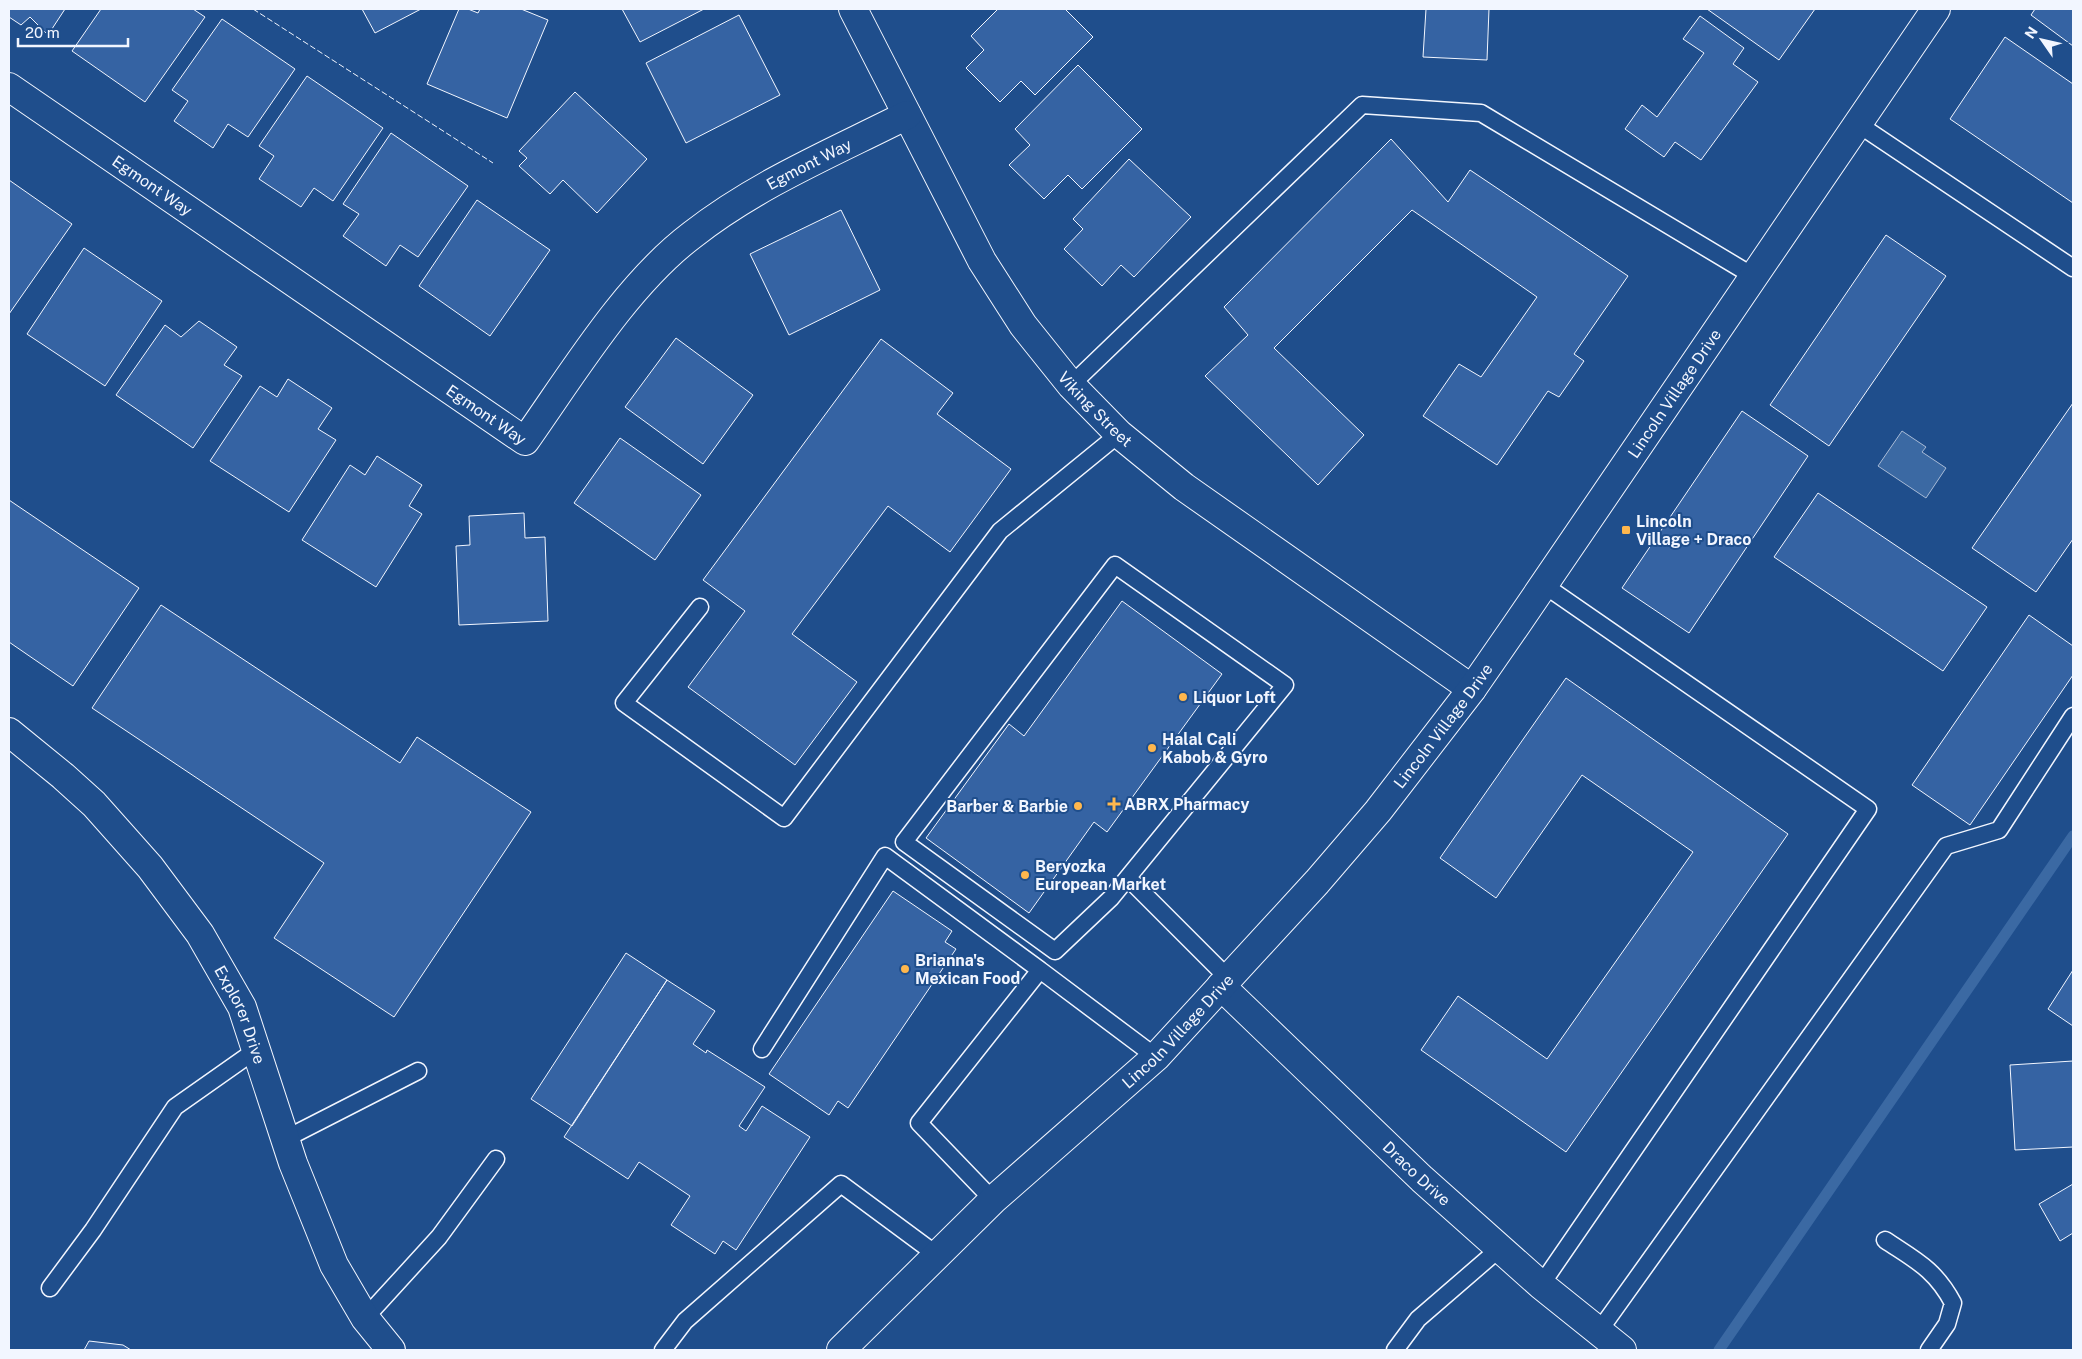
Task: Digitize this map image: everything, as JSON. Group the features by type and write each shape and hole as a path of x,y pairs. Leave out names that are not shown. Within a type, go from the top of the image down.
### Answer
{"street":[{"name":"Viking Street","path":"852,9 982,261 1024,325 1071,385 1119,434 1184,487 1472,689"},
{"name":"Lincoln Village Drive","path":"841,1350 993,1200 1156,1057 1317,882 1378,811 1472,689 1936,9"},
{"name":"Egmont Way","path":"9,87 524,441 609,322 634,291 661,262 691,235 757,190 907,115"},
{"name":"Explorer Drive","path":"9,732 94,804 150,867 200,934 242,1007 285,1139 334,1265 365,1318 391,1350"},
{"name":"Draco Drive","path":"1225,982 1422,1179 1541,1285 1622,1350"}],"lane":[{"path":"1071,385 1362,105 1481,113 1753,276"},
{"path":"1858,124 2073,268"},
{"path":"700,608 624,703 784,818 1000,531 1119,434"},
{"path":"1115,565 1285,685 1128,878 1112,898 1055,951 904,842 1115,565"},
{"path":"1541,1285 1868,809 1544,584"},
{"path":"1599,1331 1946,846 1999,830 2073,716"},
{"path":"762,1048 884,856 1156,1057"},
{"path":"1128,878 1225,982"},
{"path":"993,1200 919,1123 1040,970"},
{"path":"50,1288 93,1230 175,1106 256,1050"},
{"path":"285,1139 418,1071"},
{"path":"365,1318 439,1237 496,1159"},
{"path":"663,1350 685,1321 841,1184 937,1255"},
{"path":"1885,1240 1931,1271 1946,1290 1953,1303 1947,1324 1929,1350"},
{"path":"1396,1350 1418,1319 1499,1249"}],"water":[{"path":"1902,431 1926,447 1922,452 1946,468 1926,498 1878,466"}],"building":[{"path":"9,9 65,9 48,35 30,17 21,25 9,17"},
{"path":"101,9 193,9 205,17 145,102 72,51"},
{"path":"362,9 421,9 375,33"},
{"path":"459,9 468,9 478,13 480,9 521,9 548,20 507,118 427,84"},
{"path":"622,9 704,9 640,42"},
{"path":"998,9 1065,9 1093,37 1035,95 1021,81 1000,102 966,68 984,50 971,36"},
{"path":"1426,9 1489,9 1487,60 1423,57"},
{"path":"1707,9 1815,9 1779,60"},
{"path":"2035,9 2073,9 2073,46 2031,15"},
{"path":"739,15 780,95 686,143 646,63"},
{"path":"1700,16 1744,48 1733,64 1758,82 1701,160 1675,142 1664,157 1625,129 1642,105 1657,117 1704,53 1683,39"},
{"path":"222,19 295,69 248,137 228,124 213,148 174,121 188,101 172,90"},
{"path":"2005,37 2073,84 2073,203 1950,119"},
{"path":"1078,65 1142,129 1082,189 1068,175 1044,199 1009,165 1030,145 1015,129"},
{"path":"307,76 383,128 333,201 314,188 301,207 259,179 274,156 259,146"},
{"path":"575,92 647,159 597,213 563,180 550,194 519,166 527,158 519,151"},
{"path":"391,133 468,186 418,257 400,245 386,266 343,236 359,214 343,204"},
{"path":"1391,139 1448,202 1470,170 1628,276 1574,354 1584,361 1559,397 1548,391 1497,465 1423,416 1459,364 1481,377 1537,297 1412,210 1274,348 1364,435 1318,485 1205,376 1248,335 1224,307"},
{"path":"1129,159 1191,217 1134,277 1121,265 1102,286 1064,249 1083,229 1073,219"},
{"path":"9,180 72,224 9,314"},
{"path":"477,200 550,250 490,336 419,286"},
{"path":"841,210 880,290 789,335 750,254"},
{"path":"1886,235 1946,276 1829,446 1770,405"},
{"path":"84,248 162,301 105,386 27,334"},
{"path":"199,321 237,347 224,365 242,376 193,448 116,395 165,325 181,337"},
{"path":"676,338 753,395 703,464 625,407"},
{"path":"881,339 953,393 937,414 1011,469 950,552 888,506 792,634 857,682 795,765 688,687 745,611 703,580"},
{"path":"288,379 332,408 318,429 336,440 289,512 210,461 260,386 277,397"},
{"path":"2073,403 2073,539 2036,592 1972,548"},
{"path":"1742,411 1808,456 1689,633 1622,588"},
{"path":"620,438 701,495 655,560 574,503"},
{"path":"377,456 422,485 409,506 422,514 376,587 302,540 350,465 365,475"},
{"path":"1818,493 1987,607 1943,671 1774,557"},
{"path":"9,500 139,588 73,686 9,642"},
{"path":"524,513 525,538 545,537 548,621 459,625 456,546 470,545 469,516"},
{"path":"1122,601 1222,674 1107,832 1094,822 1029,913 926,838 1009,724 1024,736"},
{"path":"161,605 400,763 417,737 531,812 394,1017 274,938 324,863 92,708"},
{"path":"2029,615 2073,646 2073,675 1970,825 1912,785"},
{"path":"1566,678 1788,834 1566,1152 1421,1050 1458,996 1547,1059 1693,852 1582,775 1496,898 1440,858"},
{"path":"893,891 952,931 945,942 956,949 848,1108 838,1101 829,1115 769,1074"},
{"path":"626,953 667,980 572,1126 531,1099"},
{"path":"2073,970 2073,1026 2048,1009"},
{"path":"667,980 715,1011 693,1044 706,1053 707,1050 765,1087 739,1126 746,1131 762,1106 810,1137 736,1250 723,1241 715,1254 671,1225 690,1196 639,1162 628,1179 564,1137"},
{"path":"2073,1061 2073,1147 2015,1150 2010,1065"},
{"path":"2073,1184 2073,1233 2060,1241 2039,1204"},
{"path":"89,1341 123,1345 131,1350 84,1350"}],"waterway":[{"path":"1719,1350 2073,836"}],"fence":[{"path":"253,9 493,163"}],"place":[{"name":"Lincoln Village + Draco","path":"1626,530"},
{"name":"Liquor Loft","path":"1183,697"},
{"name":"Halal Cali Kabob & Gyro","path":"1152,748"},
{"name":"ABRX Pharmacy","path":"1114,804"},
{"name":"Barber & Barbie","path":"1078,806"},
{"name":"Beryozka European Market","path":"1025,875"},
{"name":"Brianna's Mexican Food","path":"905,969"}]}
